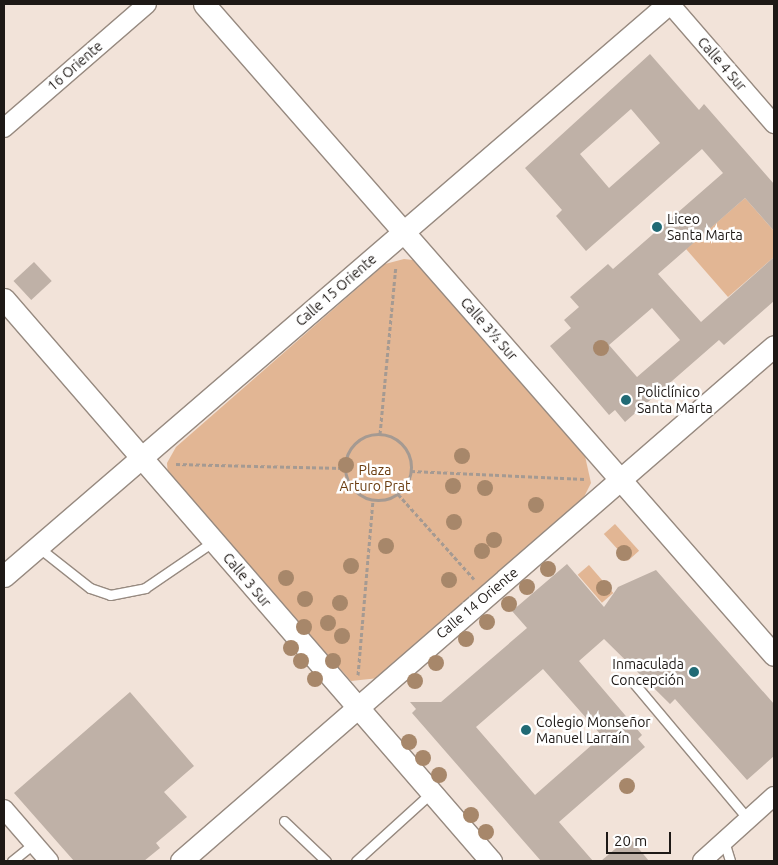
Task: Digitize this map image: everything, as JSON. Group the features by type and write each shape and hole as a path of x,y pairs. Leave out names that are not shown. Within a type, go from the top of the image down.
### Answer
{"street":[{"name":"16 Oriente","path":"4,128 146,4"},
{"name":"Calle 3½ Sur","path":"204,4 774,655"},
{"name":"Calle 15 Oriente","path":"4,576 669,4"},
{"name":"Calle 4 Sur","path":"669,4 774,124"},
{"name":"Calle 3 Sur","path":"4,299 431,793 482,858"},
{"name":"Calle 14 Oriente","path":"181,861 356,707 774,346"},
{"path":"702,861 774,796"},
{"path":"4,809 49,861"}],"lane":[{"path":"38,547 90,588 110,595 145,588 214,541"},
{"path":"633,682 748,819"},
{"path":"356,861 431,793"},
{"path":"284,821 326,861"},
{"path":"724,841 730,861"},
{"path":"12,861 34,843"}],"path":[{"path":"380,434 399,269 383,250"},
{"path":"380,434 403,445 411,471 398,494 373,500 353,489 344,468 354,444 380,434"},
{"path":"160,478 178,462 344,468"},
{"path":"411,471 585,479"},
{"path":"398,494 488,594"},
{"path":"358,678 373,500"}],"green space":[{"path":"745,198 774,231 774,257 728,297 686,249"},
{"name":"Plaza Arturo Prat","path":"404,259 413,260 585,456 591,483 583,499 379,678 351,681 168,476 167,463 176,447 385,264"},
{"path":"615,524 639,551 628,561 604,534"},
{"path":"589,565 613,593 602,603 578,575"}],"building":[{"path":"650,54 699,110 704,104 774,184 774,231 745,198 658,274 701,322 774,257 774,301 724,345 719,340 625,422 615,410 609,415 550,346 571,328 564,320 579,307 570,297 608,264 613,269 723,173 702,149 586,251 556,216 562,210 525,168","holes":["631,109 660,143 609,188 580,154","652,308 680,340 637,377 609,345"]},
{"path":"34,262 52,281 31,300 14,281"},
{"path":"567,564 604,607 618,587 656,570 774,704 774,756 747,780 675,699 670,704 604,639 579,661 642,735 638,739 645,747 559,822 593,861 541,861 412,713 416,709 410,702 441,702 527,628 512,611","holes":["543,669 602,736 535,795 476,727"]},
{"path":"130,692 194,766 164,792 187,817 156,843 160,848 144,861 74,861 14,793"},
{"path":"629,837 649,861 601,861"}],"place":[{"name":"Liceo Santa Marta","path":"657,227"},
{"name":"Policlínico Santa Marta","path":"626,400"},
{"name":"Inmaculada Concepción","path":"694,672"},
{"name":"Colegio Monseñor Manuel Larraín","path":"526,730"}]}
